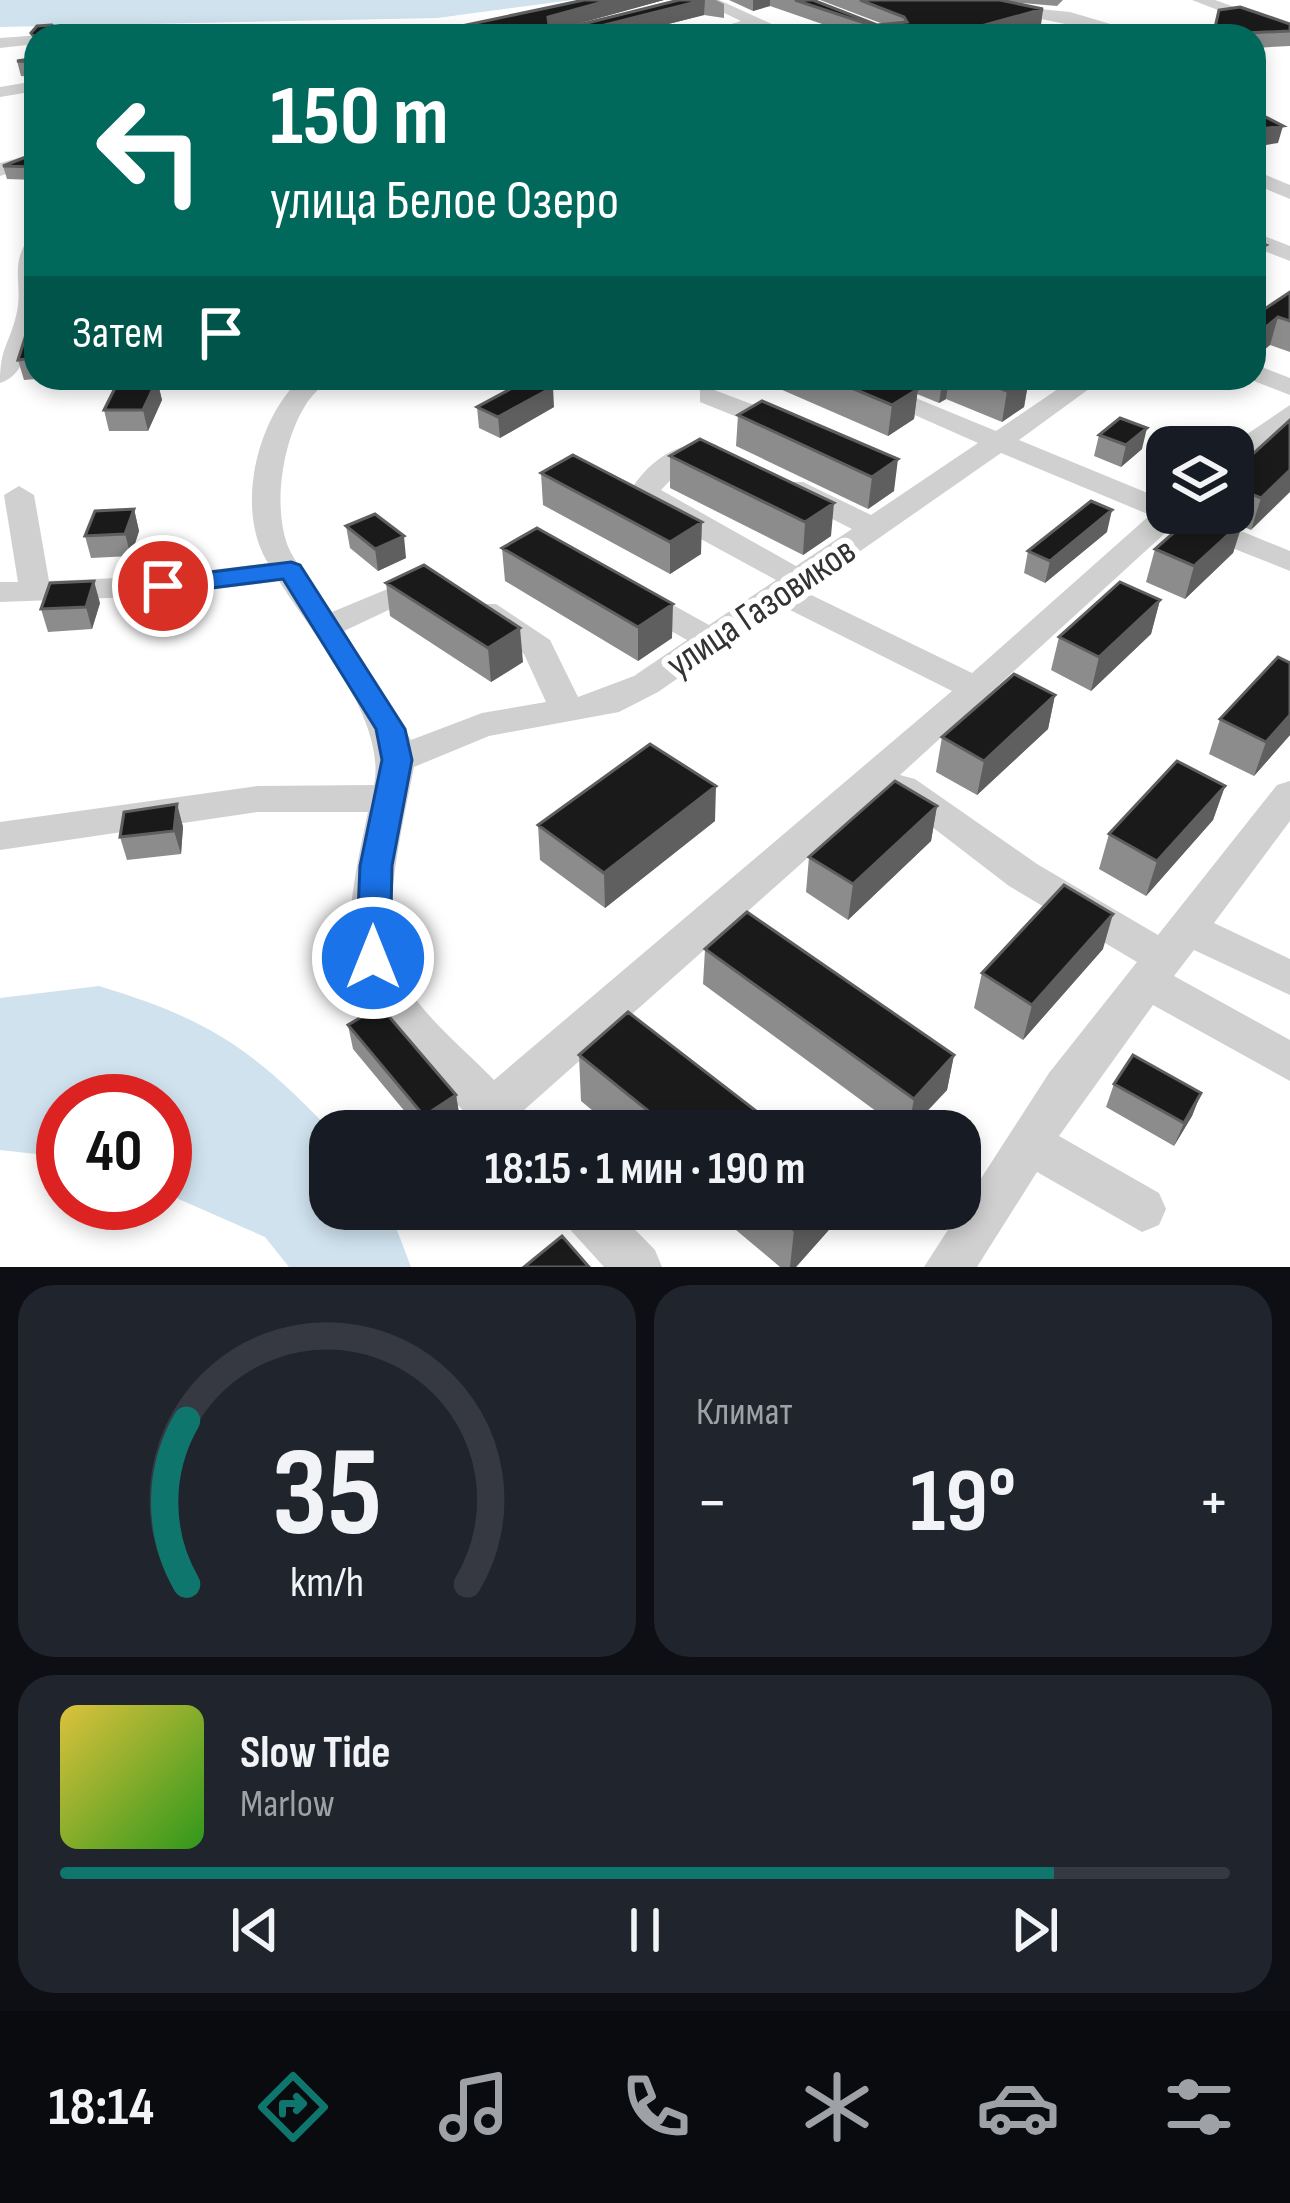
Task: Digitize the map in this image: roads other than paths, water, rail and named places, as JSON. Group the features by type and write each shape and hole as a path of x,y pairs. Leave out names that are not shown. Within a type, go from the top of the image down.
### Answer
{"street":[{"path":"676,6 702,0 763,24"},
{"path":"956,0 1097,24"},
{"path":"1200,0 1265,24"},
{"path":"987,6 1025,24"},
{"path":"751,24 759,22"},
{"path":"0,375 24,325"},
{"path":"302,390 281,426 266,513 272,545 391,729 395,779 376,866 373,958 396,1004 492,1110"},
{"path":"872,390 1146,504"},
{"name":"улица Газовиков","path":"395,779 482,724 607,704 712,640 1074,390"},
{"path":"709,396 819,440"},
{"path":"1254,441 1290,413"},
{"path":"874,528 748,466 699,450 651,477 646,490 654,502 790,586 976,689"},
{"path":"895,472 932,488"},
{"path":"19,495 10,593 163,586 291,570"},
{"path":"514,1110 1146,533"},
{"path":"1220,534 1290,562"},
{"path":"596,575 712,640"},
{"path":"328,626 412,588 440,584 538,648 568,713"},
{"path":"881,773 1023,874 1164,954 1290,1062"},
{"path":"0,836 395,779"},
{"path":"949,1267 1164,954 1290,794"},
{"path":"1164,954 1290,978"},
{"path":"1030,1143 1142,1209"},
{"path":"603,1230 637,1267"}],"water":[{"path":"0,0 573,0 437,18 0,27"},
{"path":"99,986 199,1024 252,1057 310,1110 309,1230 397,1230 411,1267 289,1267 265,1237 192,1205 192,1074 36,1074 36,1154 0,1150 0,998"}]}
